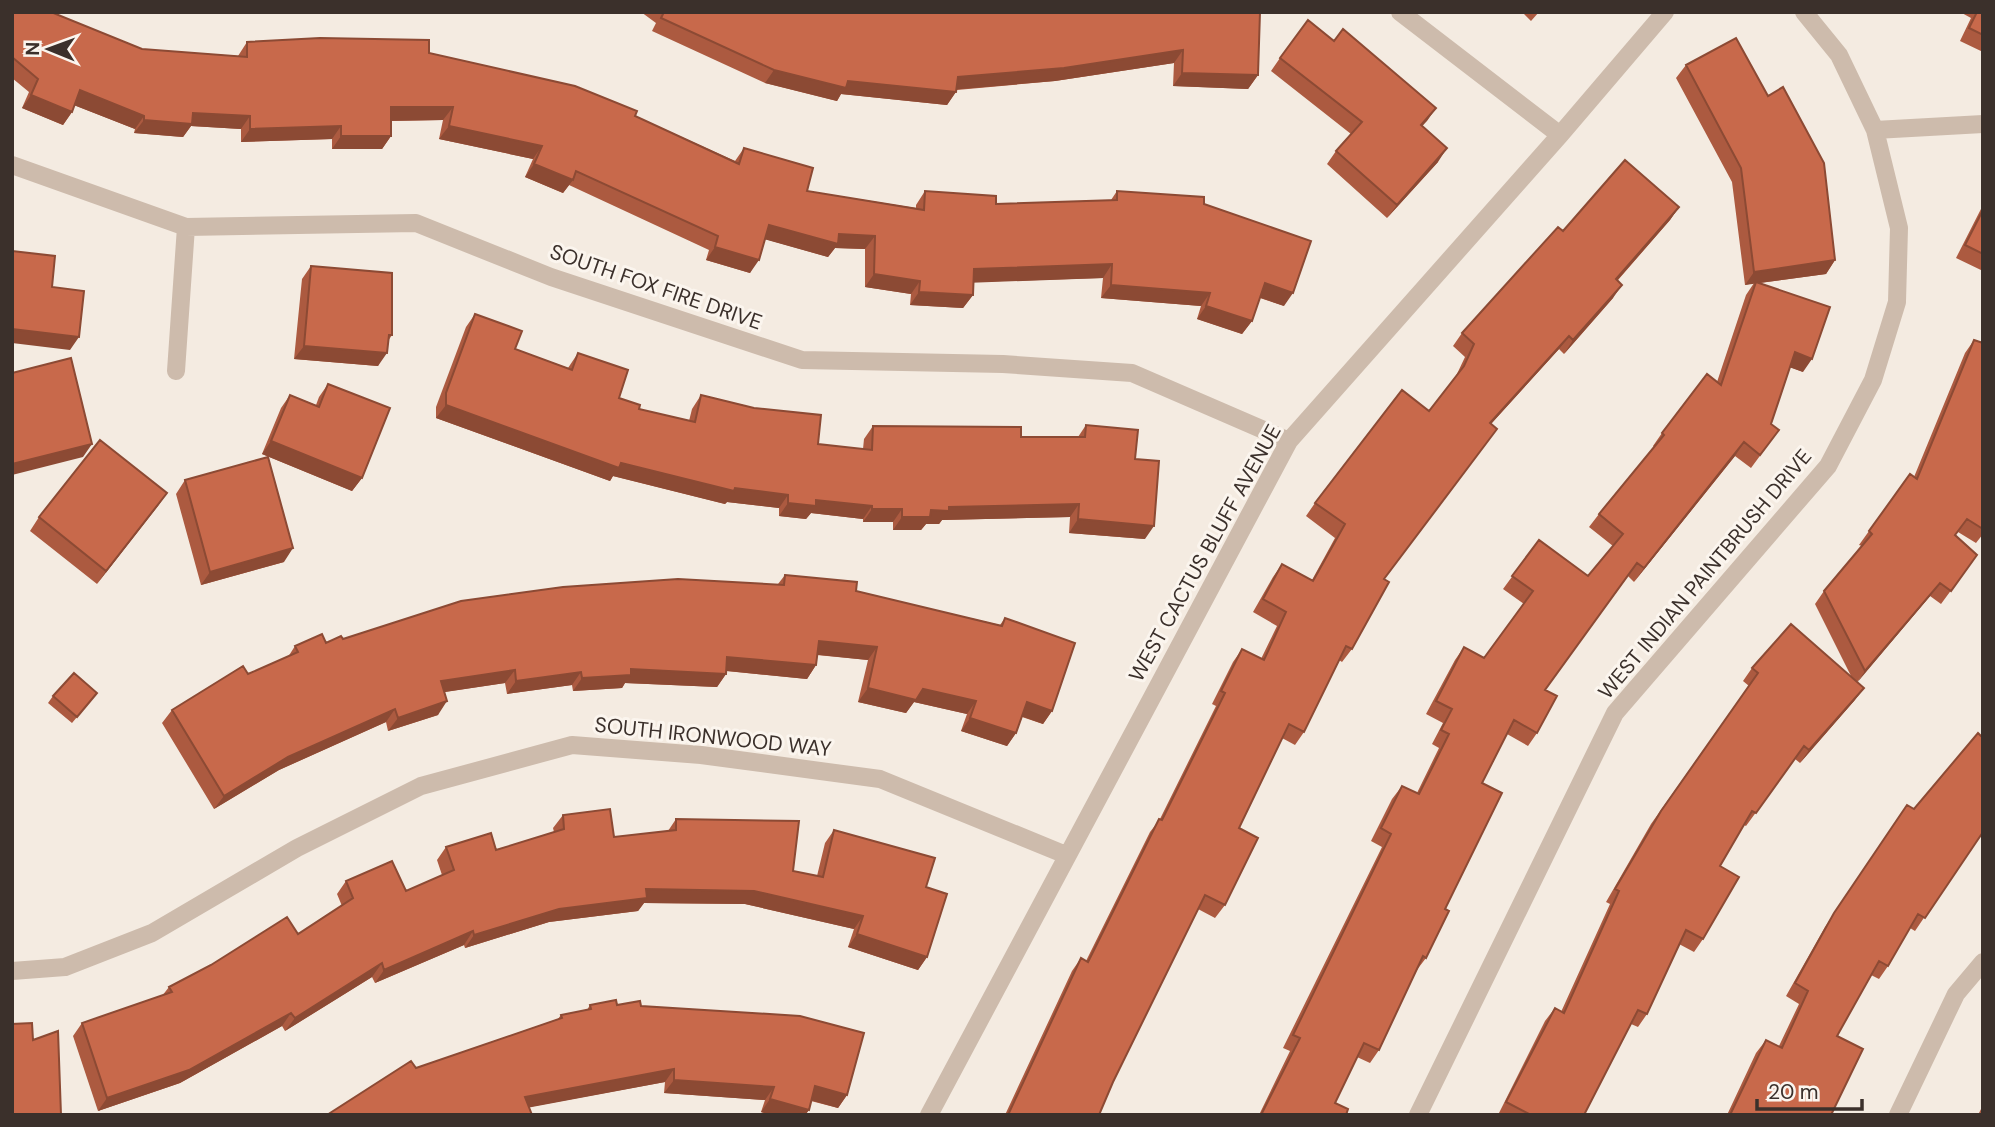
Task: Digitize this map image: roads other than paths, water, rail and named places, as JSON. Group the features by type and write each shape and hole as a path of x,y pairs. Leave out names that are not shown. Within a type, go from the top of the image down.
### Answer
{"street":[{"path":"1400,12 1560,135"},
{"name":"WEST CACTUS BLUFF AVENUE","path":"929,1115 1289,440 1560,135 1665,12"},
{"name":"WEST INDIAN PAINTBRUSH DRIVE","path":"1418,1115 1615,713 1828,466 1873,380 1897,302 1899,228 1875,130 1839,55 1804,12"},
{"path":"1875,130 1983,124"},
{"name":"SOUTH FOX FIRE DRIVE","path":"12,164 186,226 416,223 551,276 802,360 1003,364 1132,373 1289,440"},
{"path":"176,371 186,226"},
{"name":"SOUTH IRONWOOD WAY","path":"12,971 65,967 152,933 297,848 421,786 572,745 701,755 880,779 1066,855"},
{"path":"1898,1115 1956,994 1983,962"}]}
